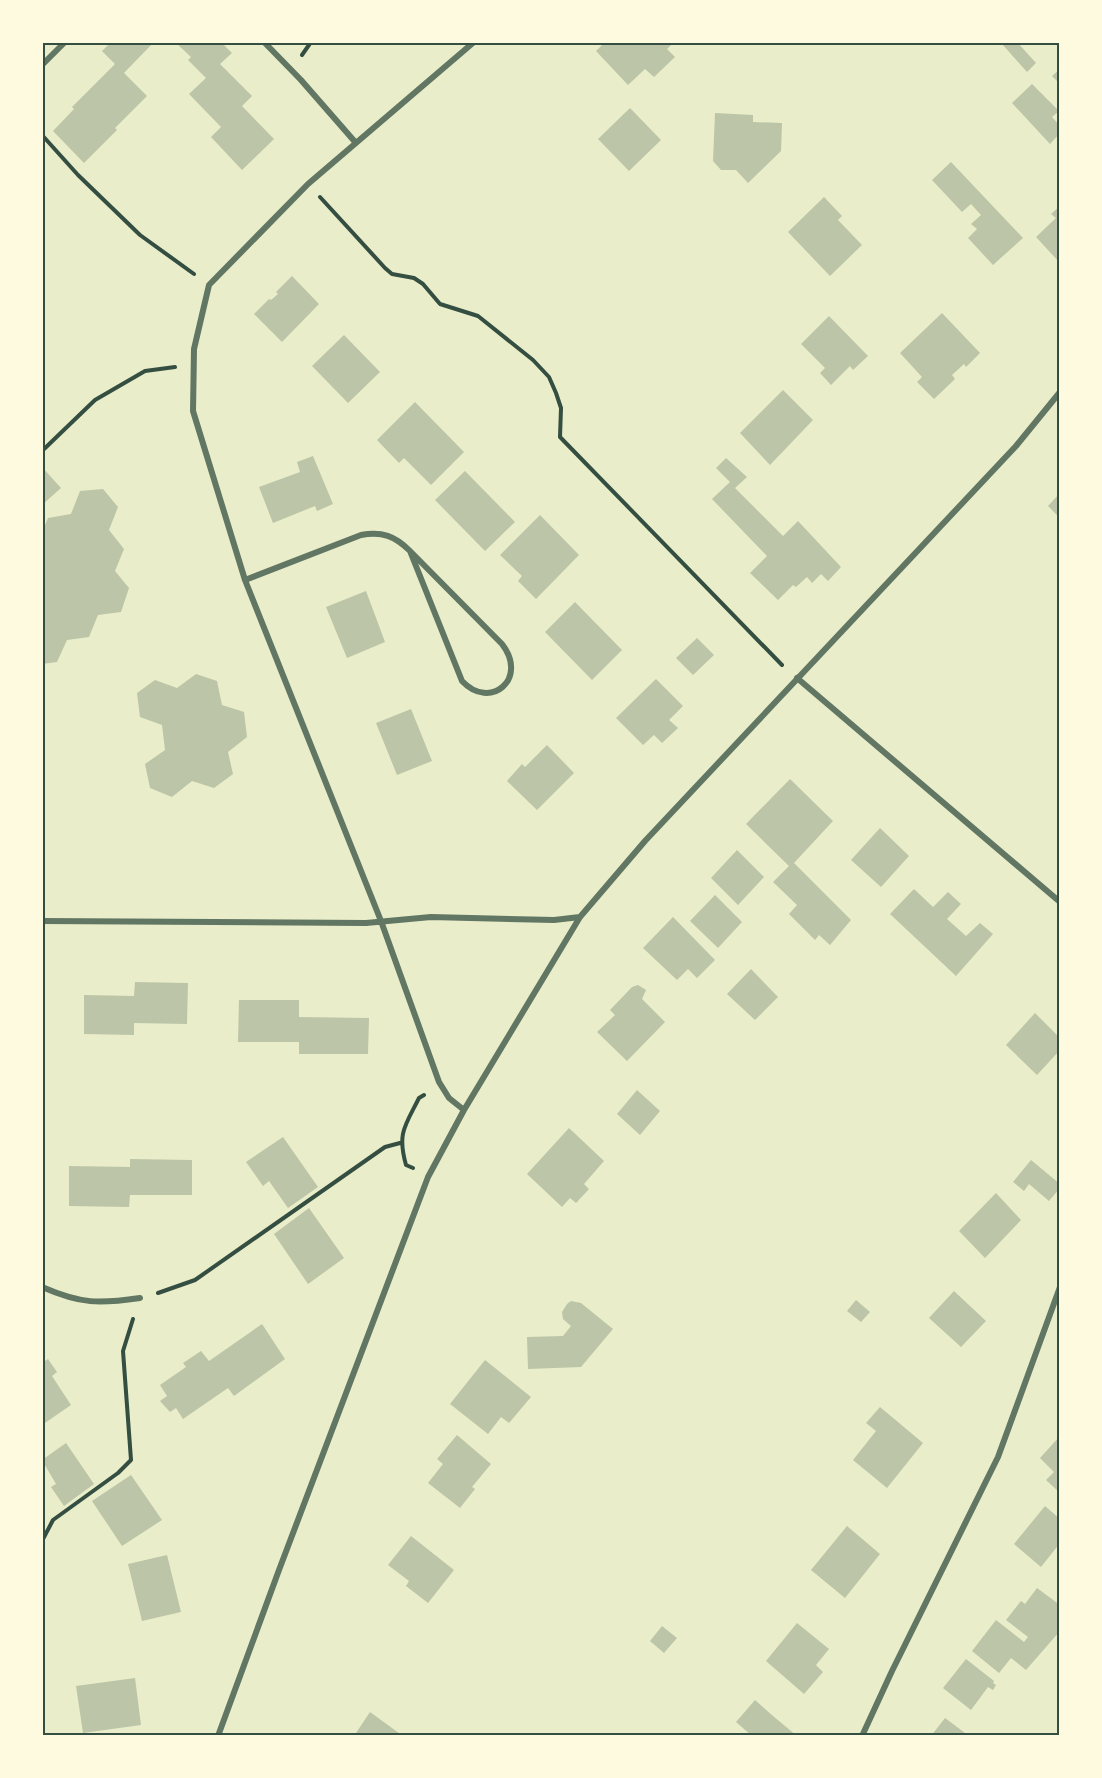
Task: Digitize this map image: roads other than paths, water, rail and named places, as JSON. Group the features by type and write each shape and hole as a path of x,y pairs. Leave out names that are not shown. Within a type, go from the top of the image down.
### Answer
{"street":[{"path":"42,65 65,42"},
{"path":"264,42 356,143"},
{"path":"464,1110 449,1098 439,1082 381,921 245,579 193,411 194,349 209,285 308,184 474,42"},
{"path":"218,1736 428,1177 464,1110 580,917 645,841 1016,446 1060,392"},
{"path":"245,579 360,535 385,534 398,539 410,551 508,653 512,662 512,671 502,687 485,693 468,688 462,681 410,551"},
{"path":"797,678 1060,902"},
{"path":"42,921 366,923 430,917 554,920 580,917"},
{"path":"42,1287 70,1299 104,1304 140,1298"},
{"path":"862,1736 998,1457 1060,1287"}]}
